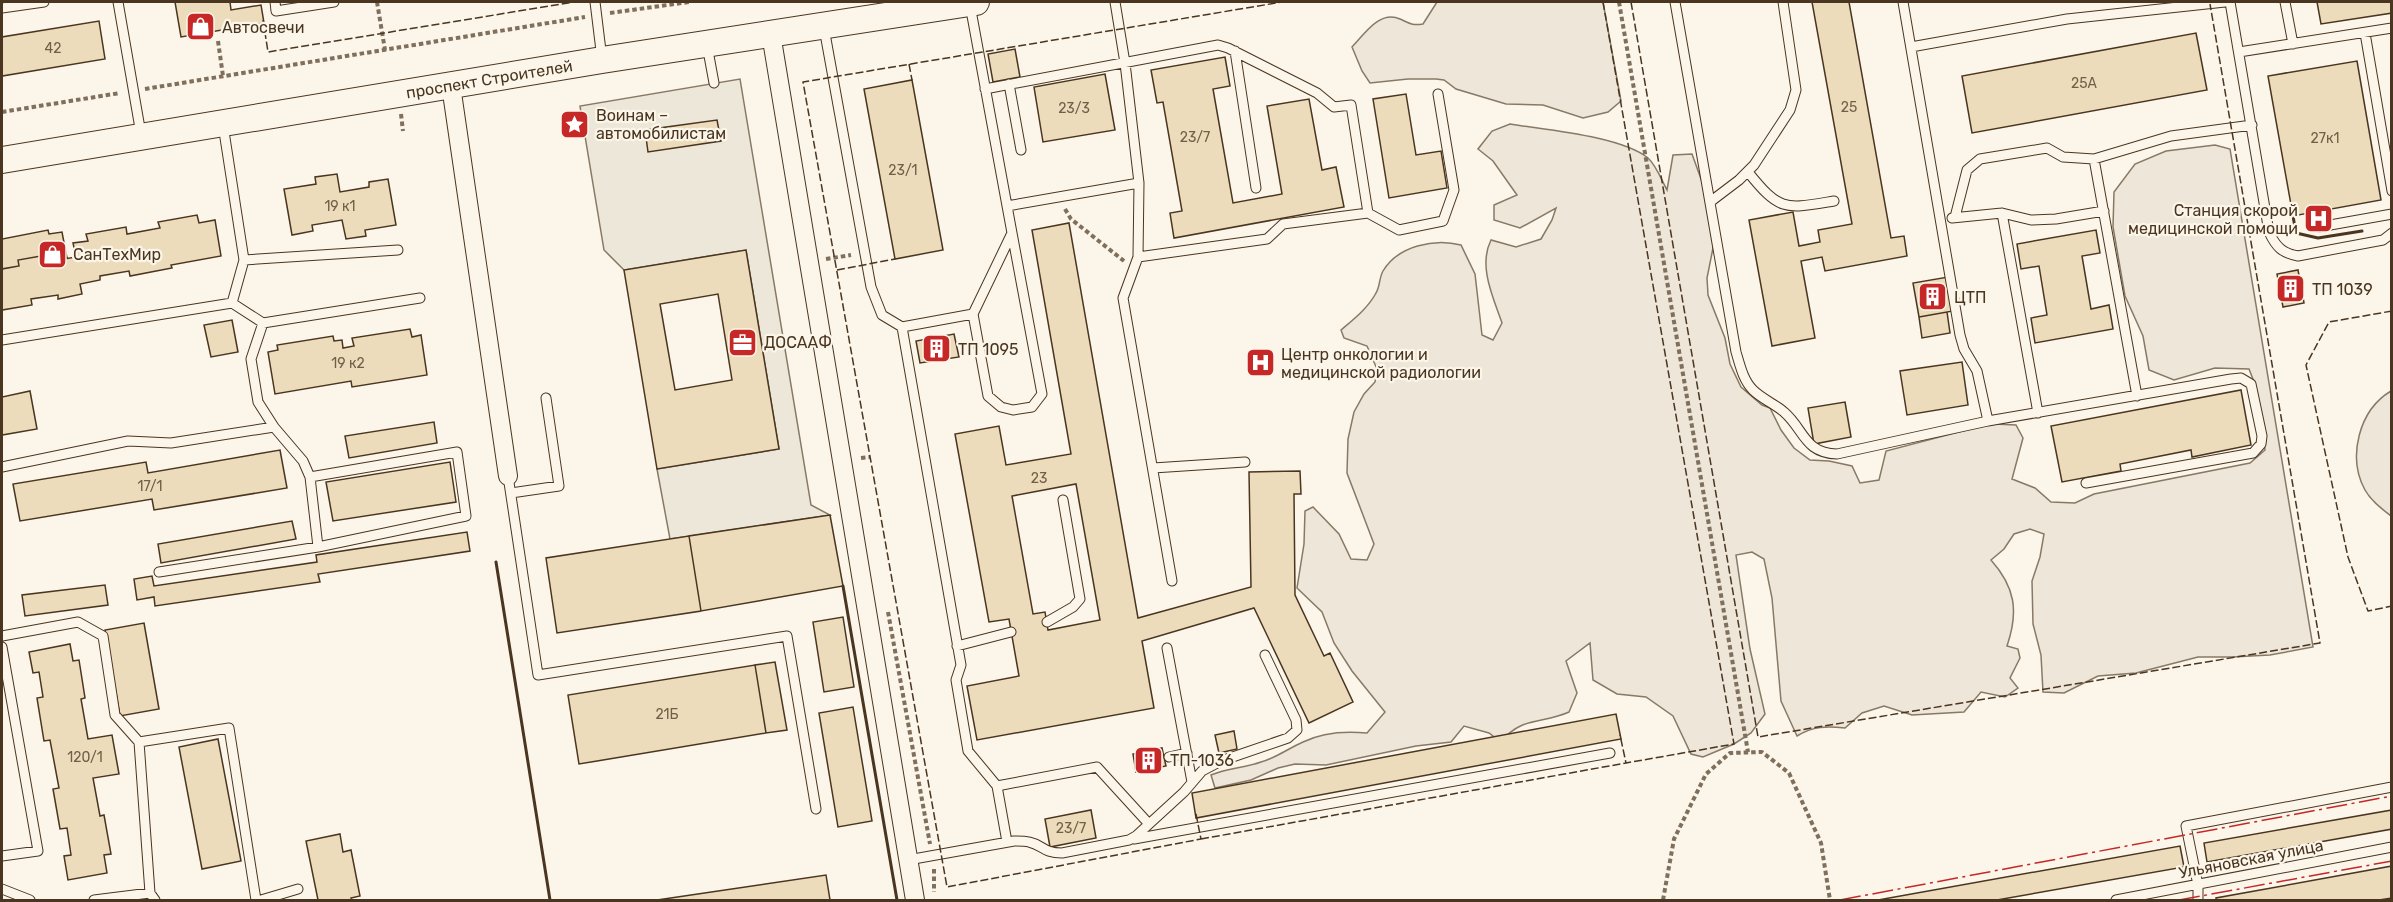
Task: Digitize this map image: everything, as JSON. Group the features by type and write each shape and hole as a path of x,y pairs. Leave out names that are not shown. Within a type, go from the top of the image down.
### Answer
{"main road":[{"name":"проспект Строителей","path":"2,160 602,60 973,2"}],"street":[{"path":"771,34 915,900"},
{"path":"451,86 509,485"}],"lane":[{"path":"2,8 44,2"},
{"path":"118,2 142,136"},
{"path":"275,2 276,11 334,2"},
{"path":"595,2 602,60"},
{"path":"973,2 985,89 1006,206 1012,233 1042,394 1032,407 1013,410 1001,407 988,396 973,314 1012,233"},
{"path":"1115,2 1125,63 1139,183 1138,257 1123,298 1172,581"},
{"path":"1675,2 1736,352 1744,377 1753,390 1786,414 1806,442 1825,453 1837,454 1988,422 2241,378 2251,384 2262,436 2261,444 2253,453 2086,483"},
{"path":"1710,202 1748,172 1790,110 1796,90 1783,2"},
{"path":"1903,2 1960,335 1964,349 1977,371 1988,422"},
{"path":"1911,47 2067,19 2225,2"},
{"path":"2230,2 2270,231 2279,250 2298,256 2383,240 2391,233"},
{"path":"2285,2 2293,44"},
{"path":"824,26 871,287 882,315 902,327 973,314"},
{"path":"2239,52 2391,28"},
{"path":"2365,33 2391,191"},
{"path":"707,45 714,83"},
{"path":"985,89 1218,45 1235,51 1317,93 1334,107 1351,105 1368,213"},
{"path":"1235,51 1256,188"},
{"path":"1010,84 1021,150"},
{"path":"1138,257 1267,239 1283,225 1368,213 1399,230 1443,221 1454,190 1438,94"},
{"path":"223,124 244,260 232,303"},
{"path":"1955,217 1967,170 1980,159 2047,148 2063,158 2094,159 2171,136 2252,125"},
{"path":"2094,159 2137,396"},
{"path":"1748,172 1773,201 1802,206 1834,201"},
{"path":"1006,206 1139,183"},
{"path":"1940,220 2002,213 2031,220 2056,219 2104,211"},
{"path":"2002,213 2038,413"},
{"path":"2319,227 2391,214"},
{"path":"244,260 398,250"},
{"path":"2,340 232,303 264,323 420,298"},
{"path":"264,323 251,359 258,402 274,428 303,461 310,477 318,547"},
{"path":"902,327 961,665 956,680 968,752 997,786 1007,842"},
{"path":"546,398 559,486 509,485 538,675 787,636 816,808"},
{"path":"2,467 128,441 171,443 274,428"},
{"path":"159,572 318,547 466,516 457,452 310,477"},
{"path":"1153,468 1245,462"},
{"path":"1047,622 1072,608 1080,599 1064,500"},
{"path":"2,636 78,622 103,636 115,715 139,741 153,896 94,900"},
{"path":"957,645 1011,632"},
{"path":"2,647 38,851 2,856"},
{"path":"1167,648 1192,782"},
{"path":"1128,840 1149,824 1202,771 1221,760 1288,738 1297,730 1296,720 1266,655"},
{"path":"139,741 230,728 256,900"},
{"path":"1169,757 1187,753"},
{"path":"908,860 1007,842 1031,842 1047,851 1062,853 1610,753"},
{"path":"997,786 1096,767 1149,824"},
{"path":"2198,900 2198,885 2186,826 2391,787"},
{"name":"Ульяновская улица","path":"2116,900 2391,847"},
{"path":"2,889 30,900"},
{"path":"261,900 298,889"}],"path":[{"path":"377,2 385,50"},
{"path":"2,112 689,2"},
{"path":"1619,2 1748,753"},
{"path":"218,41 223,76"},
{"path":"401,114 403,131"},
{"path":"1058,197 1071,219 1134,269"},
{"path":"825,259 835,258"},
{"path":"861,458 870,457"},
{"path":"1664,900 1674,839 1706,774 1730,753 1762,752 1789,774 1821,843 1830,900"}],"shaded area":[{"path":"1437,2 1603,2 1621,101 1608,112 1583,118 1543,105 1506,104 1456,89 1444,80 1408,79 1370,83 1352,47 1367,30 1385,18 1392,17 1408,23 1423,24"},
{"path":"740,79 811,505 830,515 670,539 657,469 779,449 746,250 624,270 604,250 580,106"},
{"path":"1510,124 1602,139 1636,150 1651,161 1667,190 1673,155 1692,154 1705,190 1714,243 1707,278 1708,295 1725,338 1730,364 1741,387 1762,405 1770,408 1781,430 1794,448 1810,460 1852,466 1860,483 1879,480 1886,451 1994,424 2016,425 2023,438 2012,479 2035,488 2051,502 2075,503 2094,494 2250,463 2265,450 2256,387 2249,369 2215,368 2174,380 2149,370 2143,336 2125,296 2113,227 2114,192 2135,164 2166,151 2215,145 2230,149 2313,647 2270,655 2198,657 2136,673 2098,676 2064,693 2043,692 2041,655 2033,624 2032,581 2040,557 2044,534 2030,529 2014,534 2004,549 1991,560 2010,590 2014,611 2007,646 2018,649 2020,658 2010,678 2018,688 2005,697 1981,692 1964,712 1912,715 1884,706 1862,713 1845,728 1820,727 1797,736 1781,701 1772,598 1764,559 1752,552 1736,555 1750,649 1765,714 1751,733 1734,744 1703,757 1691,754 1673,716 1646,697 1617,694 1593,680 1590,643 1566,661 1577,693 1569,712 1524,724 1501,742 1489,733 1464,726 1451,742 1416,746 1326,765 1295,764 1278,768 1251,780 1215,788 1211,775 1267,760 1318,736 1343,732 1367,733 1385,712 1352,671 1334,643 1322,612 1297,588 1304,544 1305,511 1313,507 1339,534 1351,559 1367,560 1374,544 1347,473 1348,439 1354,412 1364,394 1375,382 1377,369 1367,346 1344,338 1341,330 1369,304 1377,291 1383,271 1398,255 1418,246 1451,243 1461,245 1475,274 1482,335 1493,340 1502,323 1486,271 1487,250 1491,240 1516,247 1541,239 1556,208 1520,228 1494,220 1494,205 1517,195 1493,161 1478,149 1492,131"},
{"path":"2391,391 2391,516 2373,501 2365,490 2357,463 2357,449 2359,435 2371,410"}],"building":[{"path":"175,2 230,2 231,10 261,5 264,23 181,37"},
{"path":"1812,2 1849,2 1891,238 1904,236 1907,256 1825,271 1822,257 1801,261 1815,338 1772,346 1749,220 1793,212 1799,246 1820,242 1818,230 1852,224"},
{"path":"2317,2 2392,2 2392,13 2321,24"},
{"path":"99,21 105,59 2,76 2,37"},
{"path":"2196,33 2207,90 1972,133 1962,76"},
{"path":"1015,49 1020,77 993,82 988,54"},
{"path":"1225,57 1230,86 1213,89 1233,203 1282,194 1267,106 1309,99 1322,170 1336,167 1344,207 1174,238 1170,213 1182,211 1163,102 1157,103 1151,70"},
{"path":"2357,61 2381,200 2293,216 2268,76"},
{"path":"1105,74 1115,130 1043,142 1034,87"},
{"path":"912,80 943,250 895,259 864,89"},
{"path":"1406,94 1416,155 1441,151 1447,188 1389,198 1373,99"},
{"path":"717,120 721,141 648,152 645,130"},
{"path":"337,174 340,192 369,187 369,182 388,179 396,225 365,230 366,236 346,239 342,220 312,225 313,231 292,235 284,189 316,184 315,177"},
{"path":"197,215 199,223 215,220 221,256 171,265 172,268 130,276 129,271 100,276 100,280 80,284 82,294 58,299 58,295 31,299 32,305 2,310 2,269 19,266 18,260 58,253 59,260 76,257 73,243 88,241 86,234 126,227 127,234 160,228 158,222"},
{"path":"1069,223 1138,618 1251,587 1249,472 1300,471 1301,494 1294,494 1295,595 1324,656 1330,653 1353,702 1309,723 1254,608 1142,641 1154,708 977,740 967,686 1019,676 1009,619 989,622 955,434 999,426 1006,465 1071,454 1032,230","holes":["1076,484 1100,620 1048,630 1045,612 1033,614 1012,496"]},
{"path":"48,230 49,234 62,232 67,258 59,260 58,253 18,260 19,266 2,269 2,239"},
{"path":"2096,230 2100,253 2082,256 2091,309 2109,305 2113,329 2035,343 2031,318 2047,315 2039,266 2021,269 2017,244"},
{"name":"ДОСААФ","path":"746,250 779,449 657,469 624,270","holes":["718,294 732,380 675,390 660,304"]},
{"name":"ТП 1039","path":"2298,270 2304,303 2283,307 2277,274"},
{"name":"ЦТП","path":"1948,277 1953,311 1919,317 1913,283"},
{"path":"1947,312 1950,333 1922,338 1919,317"},
{"path":"232,320 238,352 211,357 204,325"},
{"path":"410,329 412,337 421,335 427,375 352,387 351,381 275,394 268,352 278,350 277,345 333,336 334,341 342,340 343,348 354,346 352,338"},
{"name":"ТП 1095","path":"954,334 959,357 920,363 916,341"},
{"path":"1962,362 1968,405 1907,415 1900,371"},
{"path":"2241,390 2251,445 2192,457 2191,450 2120,464 2121,471 2062,482 2051,426"},
{"path":"30,391 37,429 2,435 2,397"},
{"path":"1845,402 1851,437 1814,444 1808,408"},
{"path":"434,422 437,443 349,458 345,436"},
{"path":"280,450 287,488 154,510 152,499 20,521 13,484 146,462 148,473"},
{"path":"450,462 456,502 333,521 326,482"},
{"path":"830,515 843,586 701,611 689,536"},
{"path":"292,521 296,539 161,563 158,544"},
{"path":"467,532 470,551 318,574 320,582 155,606 154,597 137,600 134,579 152,576 154,586 317,562 316,555"},
{"path":"689,536 701,611 557,633 546,558"},
{"path":"105,585 108,605 25,616 22,595"},
{"path":"843,617 854,687 824,692 813,622"},
{"path":"144,623 159,709 120,716 105,630"},
{"path":"70,644 73,661 79,660 85,698 81,699 88,739 112,735 119,774 93,778 100,816 104,815 111,854 104,855 107,873 68,880 64,856 71,855 67,828 60,829 53,789 59,788 50,740 44,741 37,698 43,697 39,672 33,673 29,652"},
{"path":"775,662 787,730 766,733 755,665"},
{"path":"755,665 766,733 579,764 568,695"},
{"path":"853,707 872,821 838,827 819,713"},
{"path":"1616,714 1621,739 1196,818 1192,793"},
{"path":"1234,731 1237,749 1219,753 1215,735"},
{"path":"218,739 241,861 202,869 179,747"},
{"name":"ТП-1036","path":"1162,748 1166,766 1136,772 1133,754"},
{"path":"1091,810 1096,838 1050,847 1045,819"},
{"path":"2392,810 2392,829 2207,862 2204,843"},
{"path":"340,834 343,852 351,850 360,896 351,898 352,900 318,900 306,841"},
{"path":"2180,846 2184,867 1997,900 1878,900"},
{"path":"2392,866 2392,898 2379,900 2216,900 2216,898"},
{"path":"826,875 830,900 657,900"}],"fence":[{"path":"263,20 268,52 574,2"},
{"path":"1196,814 1201,839 947,887 803,82 1282,2"},
{"path":"1603,2 1734,744 1626,763 1620,735"},
{"path":"1631,2 1758,737 2320,643 2210,4"},
{"path":"909,64 912,80"},
{"path":"837,270 895,259"},
{"path":"2392,311 2329,322 2306,365 2348,557 2368,611 2392,606"},
{"path":"1201,839 1626,763"}],"wall":[{"path":"2293,216 2296,233 2318,238 2362,231"},
{"path":"496,562 550,900"},
{"path":"843,586 897,900"}],"power":[{"path":"1840,900 2392,796"},
{"path":"2179,900 2392,861"}],"place":[{"name":"Автосвечи","path":"201,27"},
{"name":"Воинам – автомобилистам","path":"575,124"},
{"name":"Станция скорой медицинской помощи","path":"2319,219"},
{"name":"СанТехМир","path":"52,254"},
{"name":"ТП 1039","path":"2291,289"},
{"name":"ЦТП","path":"1933,297"},
{"name":"ДОСААФ","path":"743,342"},
{"name":"ТП 1095","path":"937,349"},
{"name":"Центр онкологии и медицинской радиологии","path":"1260,363"},
{"name":"ТП-1036","path":"1149,760"}]}
